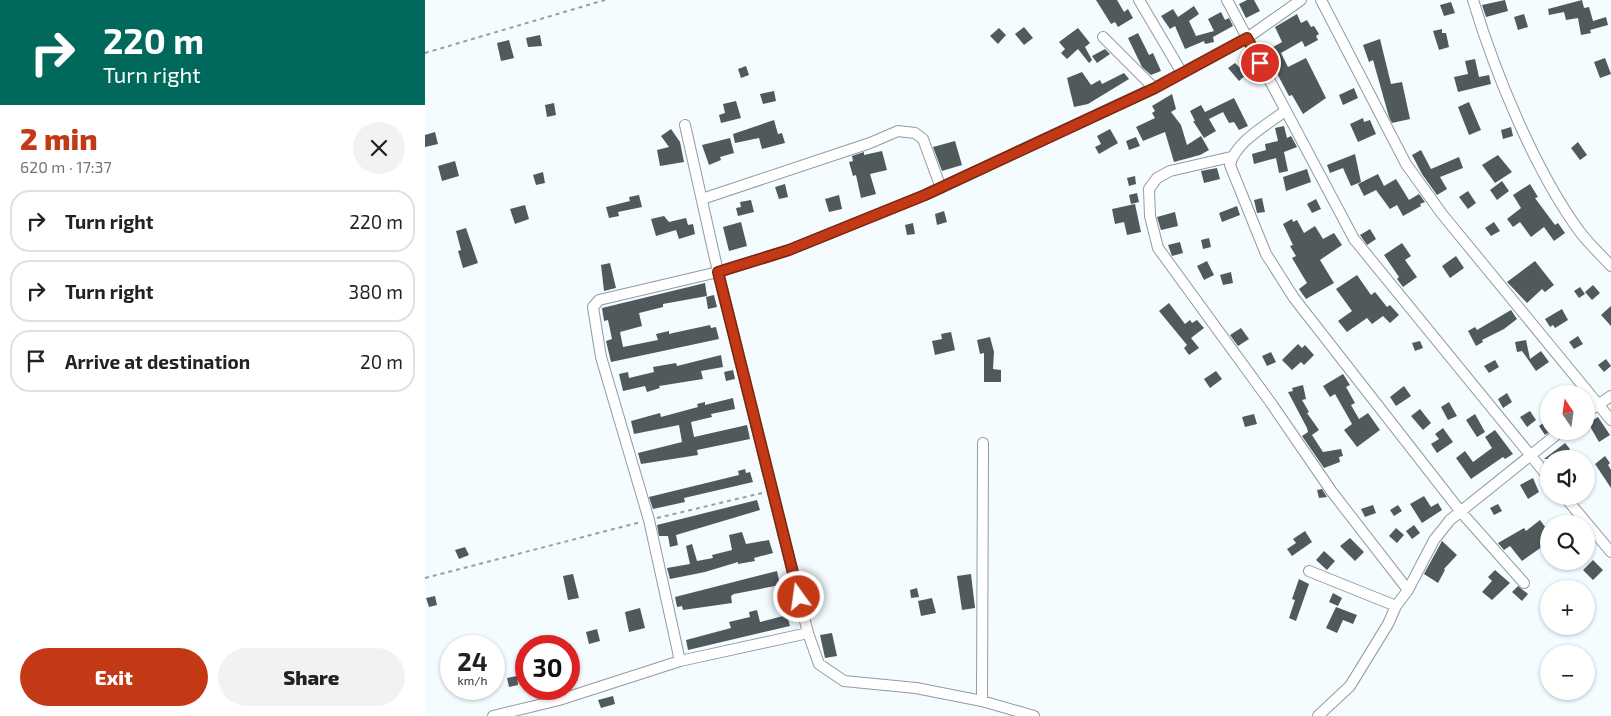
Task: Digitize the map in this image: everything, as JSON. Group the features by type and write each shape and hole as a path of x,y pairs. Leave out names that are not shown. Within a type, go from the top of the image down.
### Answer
{"street":[{"path":"1139,0 1182,73"},
{"path":"1227,0 1354,239 1540,468"},
{"path":"680,661 649,520 601,357 593,307 599,300 718,272 789,250 941,188 1155,88 1247,38 1301,0"},
{"path":"1321,0 1407,164 1443,214 1611,420"},
{"path":"1473,0 1486,44 1547,178 1580,232 1611,266"},
{"path":"1103,37 1155,88"},
{"path":"1285,111 1239,147 1231,157 1229,165 1266,254 1294,298 1461,512 1524,583"},
{"path":"685,125 718,272 808,633 819,664 844,681 916,688 982,700 1034,716"},
{"path":"702,199 870,143 898,131 915,133 923,139 941,188"},
{"path":"1231,157 1170,171 1157,178 1149,189 1150,216 1158,248 1271,402 1332,492 1408,590"},
{"path":"1595,407 1611,396"},
{"path":"1318,716 1350,686 1388,624 1396,606 1408,590 1434,540 1450,520 1550,440"},
{"path":"982,700 983,443"},
{"path":"1572,505 1611,552"},
{"path":"1309,571 1396,606"},
{"path":"493,716 559,700 680,661 808,633"}],"path":[{"path":"425,53 605,0"},
{"path":"425,578 773,490"}],"building":[{"path":"1096,0 1117,0 1124,12 1128,9 1133,18 1118,27 1115,22 1111,24"},
{"path":"1247,0 1254,0 1260,11 1246,18 1239,4"},
{"path":"1505,0 1508,11 1486,17 1482,5"},
{"path":"1582,0 1584,8 1589,7 1593,21 1606,17 1608,25 1590,30 1591,33 1581,35 1578,18 1566,20 1564,12 1549,15 1548,9"},
{"path":"1451,2 1455,13 1444,16 1440,5"},
{"path":"1194,6 1199,14 1189,21 1196,36 1214,31 1208,19 1221,12 1225,20 1229,18 1233,26 1213,37 1214,42 1205,44 1204,41 1185,49 1175,26 1170,29 1161,16 1173,9 1178,17"},
{"path":"1297,14 1301,23 1307,20 1311,27 1314,26 1319,34 1316,36 1318,40 1305,47 1302,41 1281,53 1288,67 1306,58 1326,98 1303,114 1292,95 1289,96 1267,55 1269,53 1268,50 1282,42 1275,27"},
{"path":"1524,14 1528,27 1518,30 1514,17"},
{"path":"1024,27 1033,38 1024,45 1015,34"},
{"path":"999,28 1006,35 998,44 990,36"},
{"path":"1078,28 1090,43 1085,47 1092,60 1089,63 1078,49 1067,59 1061,53 1065,49 1059,42"},
{"path":"1442,29 1442,33 1446,33 1449,47 1439,50 1433,31"},
{"path":"1138,33 1149,55 1153,53 1161,71 1151,75 1142,67 1128,38"},
{"path":"540,35 542,46 528,47 526,38"},
{"path":"1380,39 1391,84 1402,82 1410,119 1392,123 1389,117 1373,60 1369,62 1363,45"},
{"path":"509,40 514,58 501,61 497,43"},
{"path":"1105,49 1110,54 1097,63 1092,56"},
{"path":"1605,58 1611,74 1600,78 1594,62"},
{"path":"1475,59 1479,77 1489,75 1491,84 1458,92 1454,77 1468,74 1465,61"},
{"path":"1235,63 1239,67 1242,65 1248,73 1239,81 1228,68"},
{"path":"746,66 749,75 741,78 738,69"},
{"path":"1082,72 1091,85 1100,80 1102,84 1124,73 1129,79 1088,104 1074,107 1067,78"},
{"path":"1354,88 1358,98 1343,105 1339,95"},
{"path":"774,91 776,101 763,104 760,94"},
{"path":"1172,94 1176,109 1171,112 1181,125 1187,145 1201,136 1209,150 1200,155 1174,162 1165,132 1143,141 1136,127 1155,118 1152,113 1155,111 1152,106"},
{"path":"1234,98 1248,126 1239,130 1234,122 1229,123 1223,112 1209,119 1216,131 1204,138 1193,121 1195,121 1190,111 1201,105 1205,112"},
{"path":"736,101 741,118 721,123 719,115 725,113 723,104"},
{"path":"1469,102 1481,130 1469,135 1458,107"},
{"path":"554,103 556,115 547,117 545,105"},
{"path":"1363,118 1364,122 1370,120 1376,134 1358,142 1350,124"},
{"path":"774,120 778,134 782,133 785,143 762,149 759,138 735,143 733,134"},
{"path":"1284,126 1287,138 1291,136 1297,147 1284,152 1288,171 1279,173 1276,158 1254,164 1252,154 1266,150 1265,144 1278,141 1275,128"},
{"path":"1511,127 1513,136 1503,139 1501,130"},
{"path":"671,129 680,142 684,162 660,166 657,150 669,147 661,136"},
{"path":"1110,129 1118,143 1099,154 1095,147 1101,144 1097,136"},
{"path":"435,132 438,144 425,147 425,135"},
{"path":"1136,137 1140,146 1129,150 1126,141"},
{"path":"730,138 734,153 720,157 721,160 709,165 702,145"},
{"path":"955,141 962,165 942,171 933,147"},
{"path":"1578,142 1587,155 1580,160 1571,148"},
{"path":"1421,150 1431,169 1459,157 1463,168 1440,177 1447,189 1437,195 1422,174 1412,155"},
{"path":"882,151 887,170 870,174 876,194 861,198 856,175 853,176 849,162 853,161 852,156 864,152 864,155"},
{"path":"1355,154 1361,182 1351,186 1343,168 1330,173 1327,165"},
{"path":"1498,155 1512,172 1495,183 1482,165"},
{"path":"455,161 459,176 442,181 438,166"},
{"path":"1217,168 1220,179 1204,183 1201,171"},
{"path":"1307,169 1311,182 1286,191 1283,177"},
{"path":"543,172 545,183 536,185 533,175"},
{"path":"1378,174 1384,186 1396,179 1409,200 1419,194 1425,202 1403,216 1397,205 1390,209 1376,190 1364,196 1358,184"},
{"path":"1135,176 1136,184 1129,186 1127,178"},
{"path":"1502,181 1509,191 1497,200 1490,190"},
{"path":"785,184 788,197 779,199 775,187"},
{"path":"1530,184 1538,197 1535,198 1555,225 1558,223 1565,233 1554,241 1544,227 1531,237 1520,222 1513,227 1507,219 1521,208 1513,195"},
{"path":"1468,191 1476,203 1468,209 1459,197"},
{"path":"1137,193 1139,202 1131,204 1129,195"},
{"path":"639,195 642,207 618,212 619,216 609,218 606,207 630,201 629,197"},
{"path":"839,195 842,209 829,212 825,199"},
{"path":"1262,198 1265,212 1257,213 1254,200"},
{"path":"1316,199 1321,209 1312,213 1307,204"},
{"path":"751,200 754,212 738,216 736,208 741,207 740,202"},
{"path":"1135,204 1141,232 1127,235 1124,222 1115,224 1112,209"},
{"path":"525,205 529,219 515,224 510,209"},
{"path":"1237,206 1240,215 1222,222 1219,213"},
{"path":"944,211 947,222 937,225 935,214"},
{"path":"1175,212 1178,226 1161,230 1157,217"},
{"path":"664,216 669,222 686,218 688,225 693,224 695,234 679,239 676,230 656,236 651,219"},
{"path":"1292,219 1293,222 1297,220 1304,233 1315,226 1323,239 1334,233 1342,245 1320,260 1334,283 1306,299 1299,289 1307,283 1292,258 1296,256 1290,246 1293,245 1283,224"},
{"path":"741,222 747,246 729,251 723,227"},
{"path":"1494,222 1500,231 1491,236 1485,228"},
{"path":"913,223 915,234 907,235 905,225"},
{"path":"466,228 478,263 463,268 458,251 461,250 456,231"},
{"path":"1370,229 1376,239 1367,245 1360,235"},
{"path":"1209,238 1211,247 1203,249 1201,240"},
{"path":"1180,242 1183,253 1172,256 1168,245"},
{"path":"1402,243 1411,256 1405,260 1417,277 1403,287 1397,279 1399,277 1384,255"},
{"path":"1456,256 1464,268 1450,278 1442,266"},
{"path":"1207,261 1214,275 1204,280 1197,266"},
{"path":"1535,261 1554,285 1545,292 1542,289 1527,303 1507,282"},
{"path":"610,263 616,288 604,291 601,265"},
{"path":"1231,272 1233,283 1223,285 1220,275"},
{"path":"1357,275 1371,295 1375,292 1387,307 1390,305 1399,315 1390,323 1383,316 1372,324 1367,318 1347,332 1338,321 1352,311 1336,289"},
{"path":"705,283 707,296 663,304 663,307 639,313 642,326 620,332 623,347 658,340 656,334 669,331 669,334 710,325 711,328 716,327 719,339 611,362 606,341 612,339 608,320 604,321 602,308"},
{"path":"1593,285 1600,293 1592,300 1585,292"},
{"path":"1580,287 1585,294 1579,298 1574,291"},
{"path":"714,295 717,307 708,309 706,297"},
{"path":"1169,303 1185,324 1190,320 1192,323 1197,320 1204,328 1191,338 1199,348 1189,355 1184,348 1187,345 1159,311"},
{"path":"1611,306 1611,326 1601,315"},
{"path":"1562,309 1568,320 1555,328 1553,325 1550,327 1545,319"},
{"path":"1511,310 1517,319 1504,329 1482,340 1483,342 1476,346 1468,331 1475,327 1477,330"},
{"path":"1241,328 1249,339 1238,346 1230,335"},
{"path":"951,332 955,350 935,355 932,341 942,339 941,334"},
{"path":"1578,336 1583,344 1574,349 1569,342"},
{"path":"990,337 994,352 993,369 1001,370 1001,382 984,382 984,353 980,354 977,340"},
{"path":"1526,340 1530,359 1541,351 1549,362 1536,371 1522,351 1517,352 1515,342"},
{"path":"1420,341 1423,348 1415,351 1412,343"},
{"path":"1298,344 1302,348 1305,345 1314,355 1304,365 1301,362 1292,370 1282,360"},
{"path":"1271,352 1276,362 1267,366 1262,356"},
{"path":"721,355 723,367 701,371 703,379 659,386 660,388 647,392 645,386 623,391 619,374 628,372 629,378 654,372 653,367 676,363 677,366"},
{"path":"1606,359 1611,366 1604,372 1598,365"},
{"path":"1495,360 1499,367 1489,373 1484,366"},
{"path":"733,370 735,379 726,381 724,372"},
{"path":"1216,371 1222,379 1210,388 1204,379"},
{"path":"1343,374 1350,385 1346,387 1355,403 1351,405 1359,419 1368,413 1380,430 1357,447 1344,430 1352,424 1335,394 1330,397 1323,386"},
{"path":"1303,385 1306,399 1302,400 1309,412 1307,413 1319,430 1312,435 1323,452 1341,449 1343,456 1339,457 1340,462 1324,468 1302,436 1308,432 1307,428 1288,392 1293,391 1292,388"},
{"path":"1404,386 1411,396 1396,406 1390,397"},
{"path":"1507,393 1512,402 1503,408 1498,399"},
{"path":"733,398 735,409 711,414 712,417 691,422 694,437 747,425 750,439 697,450 698,455 641,464 638,453 682,442 679,425 634,434 631,421 660,413 661,417 698,407 697,404 705,402 705,405"},
{"path":"1449,402 1457,416 1448,420 1441,407"},
{"path":"1420,409 1431,423 1423,430 1411,416"},
{"path":"1530,411 1536,420 1527,427 1520,417"},
{"path":"1254,414 1257,424 1245,427 1242,417"},
{"path":"1475,414 1485,432 1477,437 1466,420"},
{"path":"1598,417 1610,435 1599,442 1595,435 1595,419"},
{"path":"1443,428 1453,442 1437,453 1431,444 1439,439 1435,434"},
{"path":"1495,430 1513,454 1505,459 1503,457 1471,479 1456,458 1465,451 1473,462 1492,448 1485,437"},
{"path":"1565,443 1570,449 1569,450 1556,450"},
{"path":"1605,456 1610,463 1608,465 1611,470 1611,488 1595,464"},
{"path":"745,469 746,473 750,472 753,482 684,498 685,502 653,509 649,497 739,475 738,471"},
{"path":"1533,478 1539,492 1528,499 1520,485"},
{"path":"1322,489 1327,497 1319,498 1317,490"},
{"path":"1424,496 1431,507 1438,503 1442,510 1422,523 1410,504"},
{"path":"757,500 760,510 676,535 678,545 670,547 668,536 659,536 657,525"},
{"path":"1498,504 1502,511 1494,515 1490,508"},
{"path":"1373,505 1376,513 1365,517 1361,509"},
{"path":"1398,505 1402,511 1394,516 1390,510"},
{"path":"1540,520 1540,548 1522,561 1510,546 1504,550 1498,543 1524,528 1526,531"},
{"path":"1414,525 1420,533 1412,539 1406,531"},
{"path":"1396,528 1404,535 1397,543 1389,536"},
{"path":"1305,531 1312,542 1292,556 1287,549 1296,543 1293,539"},
{"path":"742,532 746,544 769,540 773,553 754,558 755,561 738,564 738,562 705,572 670,579 667,568 690,564 686,546 692,544 697,561 713,558 712,555 732,550 729,535"},
{"path":"1350,538 1364,552 1355,561 1340,546"},
{"path":"1442,541 1457,555 1444,569 1438,583 1424,574"},
{"path":"465,547 469,555 459,559 455,550"},
{"path":"1324,551 1335,561 1327,570 1316,560"},
{"path":"1595,562 1603,570 1593,580 1583,570 1595,570"},
{"path":"1495,570 1510,583 1492,600 1482,592 1492,581 1488,577"},
{"path":"777,571 780,585 734,594 731,596 732,603 683,610 682,606 677,607 675,597"},
{"path":"573,574 579,598 568,600 563,576"},
{"path":"971,574 975,608 962,610 957,576"},
{"path":"1299,579 1309,584 1296,621 1289,618 1295,600 1292,599"},
{"path":"1518,586 1528,594 1522,601 1512,592"},
{"path":"917,588 919,597 911,598 910,590"},
{"path":"1333,593 1342,598 1338,606 1329,602"},
{"path":"435,596 437,605 429,607 426,598"},
{"path":"932,598 936,613 921,616 918,601"},
{"path":"1336,607 1357,615 1353,624 1343,620 1337,633 1326,628"},
{"path":"640,608 645,628 629,632 625,612"},
{"path":"757,610 760,622 787,615 790,626 688,650 686,640 731,628 729,622 750,617 749,612"},
{"path":"597,629 600,641 589,644 586,632"},
{"path":"832,633 837,656 825,658 820,635"},
{"path":"515,676 515,686 509,687 507,678"},
{"path":"613,696 615,704 601,708 598,700"}],"route":[{"path":"799,597 718,272 789,250 925,195 1155,88 1247,38 1260,63"}]}
